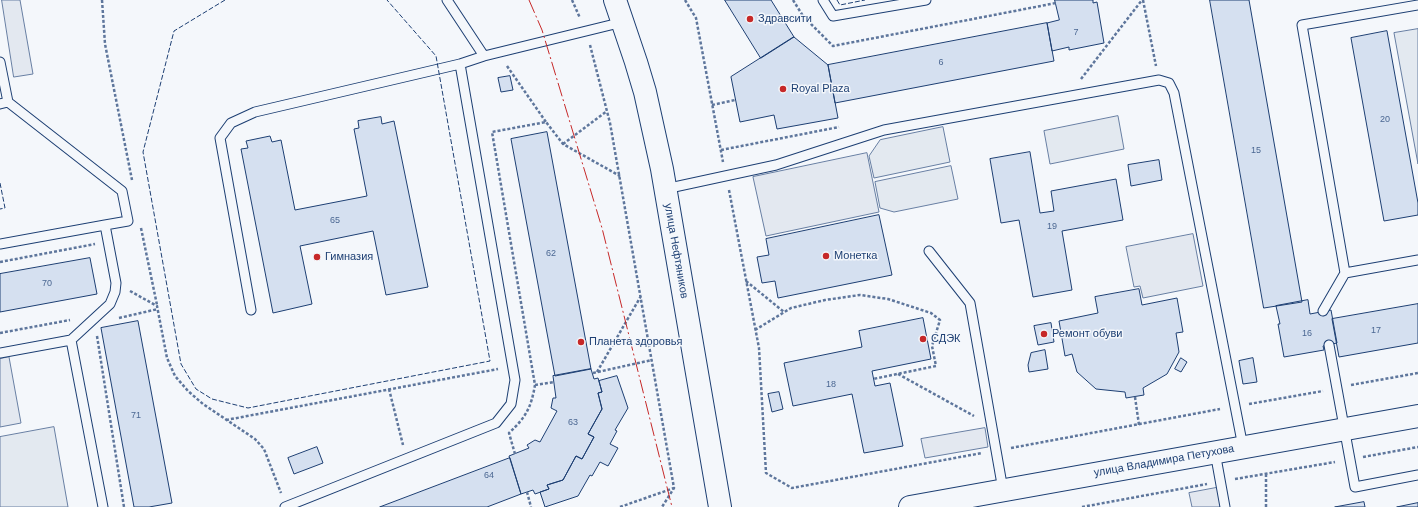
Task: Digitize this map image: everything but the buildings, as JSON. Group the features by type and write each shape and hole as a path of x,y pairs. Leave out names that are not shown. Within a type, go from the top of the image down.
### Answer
{"main road":[{"name":"улица Нефтяников","path":"615,0 645,92 666,189 720,507"},
{"name":"улица Владимира Петухова","path":"910,507 1418,416"}],"lane":[{"path":"447,0 484,56"},
{"path":"823,0 833,16 926,0"},
{"path":"1323,311 1345,273 1302,25 1418,5"},
{"path":"251,310 220,138 231,123 255,112 460,64 484,56 623,22"},
{"path":"0,62 4,103 122,191 128,221 0,244"},
{"path":"288,506 496,423 511,404 514,380 512,366 460,64"},
{"path":"666,189 776,165 884,130 1159,80 1169,83 1174,93 1202,257 1243,447"},
{"path":"0,353 71,340 110,304 115,292 116,283 105,225"},
{"path":"930,251 970,303 1004,490"},
{"path":"1345,273 1418,260"},
{"path":"71,340 103,507"},
{"path":"1329,345 1355,487 1418,475"},
{"path":"1215,452 1225,507"}],"path":[{"path":"102,0 105,44 132,182"},
{"path":"572,0 586,31 607,111 620,176 674,488 662,507"},
{"path":"685,0 696,18 759,348 766,472 792,488 1418,373"},
{"path":"793,0 804,16 833,46 1056,3"},
{"path":"1142,0 1159,80"},
{"path":"1080,80 1142,0"},
{"path":"498,53 563,144 620,176"},
{"path":"712,105 735,100"},
{"path":"563,144 607,111"},
{"path":"515,454 509,433 522,421 532,403 535,385 492,132 546,122"},
{"path":"721,150 846,126"},
{"path":"140,221 167,358 175,376 188,391 203,404 255,440 264,449 288,506"},
{"path":"0,262 100,243"},
{"path":"746,281 784,312"},
{"path":"116,283 157,307"},
{"path":"755,330 791,308 825,300 860,295 888,299 931,313 940,320 932,346 936,366 873,379"},
{"path":"598,372 641,296"},
{"path":"114,319 157,307"},
{"path":"0,333 77,318"},
{"path":"96,331 124,507"},
{"path":"593,373 652,360"},
{"path":"226,420 531,362"},
{"path":"898,374 992,426"},
{"path":"535,385 554,382"},
{"path":"389,389 407,458"},
{"path":"1135,397 1139,425"},
{"path":"1082,507 1418,447"},
{"path":"1266,474 1266,507"},
{"path":"620,507 674,488"},
{"path":"527,492 531,507"}],"shaded area":[{"path":"2,0 20,0 33,74 14,77"},
{"path":"1418,29 1418,164 1394,33"},
{"path":"1118,116 1124,149 1050,164 1044,131"},
{"path":"943,127 950,162 874,178 869,156 880,140"},
{"path":"867,153 879,212 766,236 753,177"},
{"path":"951,166 958,199 894,212 880,208 875,182"},
{"path":"1193,234 1203,286 1143,298 1140,286 1134,287 1126,247"},
{"path":"9,357 21,423 0,427 0,359"},
{"path":"54,427 68,507 0,507 0,437"},
{"path":"985,428 988,447 925,458 921,439"},
{"path":"1221,487 1225,507 1192,507 1189,493"}],"fence":[{"path":"225,0 174,31 143,152 181,364 196,389 212,399 248,408 490,361 436,56 387,0"},
{"path":"837,0 840,5 865,0"},
{"path":"0,183 5,208 0,209"}],"power":[{"path":"529,0 542,30 602,228 672,507"}],"place":[{"name":"Здравсити","path":"750,19"},
{"name":"Royal Plaza","path":"783,89"},
{"name":"Монетка","path":"826,256"},
{"name":"Гимназия","path":"317,257"},
{"name":"Ремонт обуви","path":"1044,334"},
{"name":"СДЭК","path":"923,339"},
{"name":"Планета здоровья","path":"581,342"}]}
